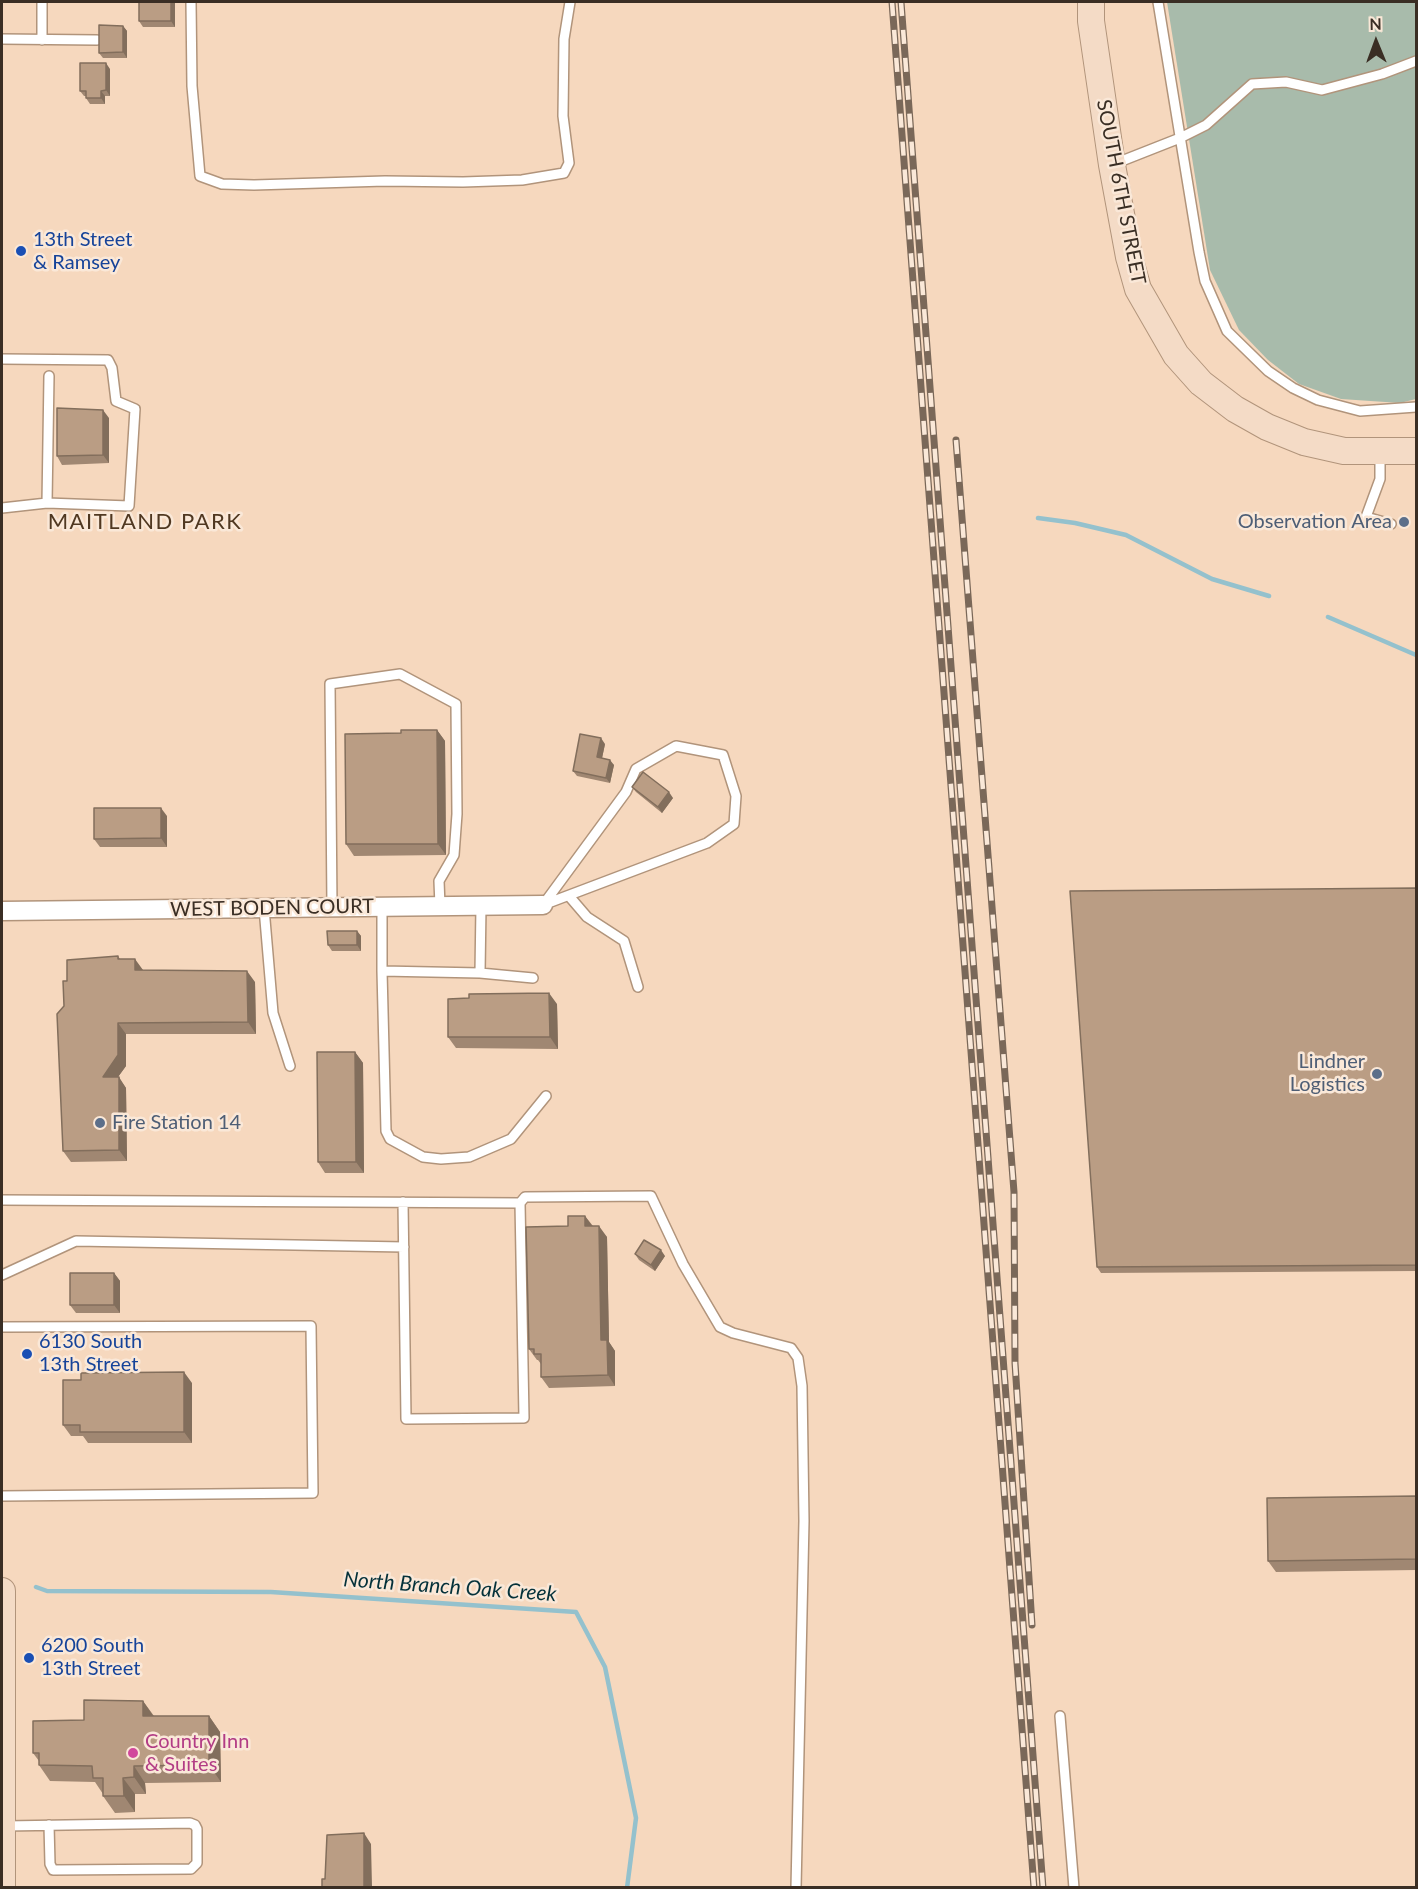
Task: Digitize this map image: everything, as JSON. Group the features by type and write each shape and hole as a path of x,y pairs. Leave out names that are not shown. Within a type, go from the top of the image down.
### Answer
{"street":[{"name":"SOUTH 6TH STREET","path":"1091,2 1091,21 1112,165 1129,257 1138,289 1176,355 1195,376 1235,409 1267,428 1304,442 1344,451 1380,453 1416,451"},
{"name":"WEST BODEN COURT","path":"2,911 543,905"},
{"path":"2,1591 2,1887"}],"lane":[{"path":"42,2 42,40"},
{"path":"191,2 192,86 200,176 222,184 254,185 522,180 564,173 569,163 563,116 564,39 570,2"},
{"path":"1158,2 1205,281 1227,331 1244,350 1293,388 1318,400 1360,411 1416,407"},
{"path":"2,39 97,40"},
{"path":"1112,165 1180,138 1206,124 1252,84 1286,82 1322,90 1382,74 1416,61"},
{"path":"2,359 108,360 112,368 116,401 135,410 129,506 47,503 2,508"},
{"path":"47,503 49,376"},
{"path":"1380,453 1380,479 1366,517 1391,524"},
{"path":"332,907 330,684 400,675 456,704 457,814 454,855 440,881 441,906"},
{"path":"676,746 723,754 736,796 734,824 707,843 543,905 626,792 636,769 676,746"},
{"path":"569,896 587,917 624,941 638,987"},
{"path":"480,973 481,906"},
{"path":"382,907 386,1131 390,1139 423,1157 441,1159 470,1157 511,1139 546,1096"},
{"path":"264,908 273,1013 290,1066"},
{"path":"382,971 480,973 533,978"},
{"path":"403,1202 406,1419 524,1418 520,1203 525,1197 651,1196 683,1264 720,1327 733,1333 791,1348 798,1358 802,1386 804,1521 796,1887"},
{"path":"2,1200 520,1203"},
{"path":"2,1275 76,1241 404,1247"},
{"path":"2,1327 311,1326 313,1493 2,1496"},
{"path":"1060,1716 1074,1887"},
{"path":"3,1826 49,1825 190,1823 197,1829 197,1863 191,1869 53,1870 50,1864 49,1825"}],"green space":[{"path":"1167,2 1416,2 1416,399 1400,403 1341,399 1299,384 1268,360 1239,330 1210,270"}],"building":[{"path":"139,2 171,2 171,21 139,21"},
{"path":"99,25 123,26 123,52 99,53"},
{"path":"80,63 106,63 106,90 101,91 101,98 86,98 86,91 80,91"},
{"path":"57,408 103,410 103,455 57,456"},
{"path":"401,730 437,730 438,844 346,844 345,734 401,733"},
{"path":"580,734 601,738 597,757 610,760 606,778 573,771"},
{"path":"643,772 669,792 658,807 632,787"},
{"path":"94,808 161,808 161,838 94,839"},
{"path":"1416,888 1416,1265 1097,1267 1070,891"},
{"path":"327,931 357,931 357,945 328,945"},
{"path":"118,956 118,959 135,959 135,970 247,971 248,1022 118,1023 118,1055 103,1077 119,1077 119,1150 63,1151 57,1014 64,1006 63,981 67,981 67,960"},
{"path":"549,993 550,1037 448,1037 448,999 469,998 469,994"},
{"path":"317,1052 355,1052 356,1162 318,1162"},
{"path":"568,1216 585,1216 585,1226 599,1226 601,1340 607,1340 608,1375 541,1377 541,1354 534,1354 534,1349 529,1349 526,1227 568,1226"},
{"path":"644,1240 661,1250 651,1265 635,1254"},
{"path":"70,1273 114,1273 114,1305 70,1305"},
{"path":"184,1372 184,1432 80,1432 80,1425 63,1425 63,1380 81,1380 81,1373"},
{"path":"1416,1496 1416,1559 1268,1561 1267,1498"},
{"name":"Country Inn & Suites","path":"84,1700 143,1701 143,1716 209,1716 209,1765 134,1766 134,1777 123,1778 124,1796 103,1796 103,1778 93,1778 92,1766 39,1765 39,1753 33,1753 33,1721 84,1720"},
{"path":"364,1833 364,1887 322,1887 322,1879 325,1879 327,1835"}],"waterway":[{"path":"1038,518 1075,523 1126,535 1212,579 1269,596"},
{"path":"1328,617 1416,655"},
{"name":"North Branch Oak Creek","path":"36,1587 47,1591 271,1592 576,1612 605,1667 636,1818 627,1888"}],"railway":[{"path":"892,2 1034,1888"},
{"path":"901,2 1043,1888"},
{"path":"956,440 1014,1192 1015,1363 1032,1625"}],"place":[{"name":"13th Street & Ramsey","path":"21,251"},
{"name":"Observation Area","path":"1404,522"},
{"name":"Lindner Logistics","path":"1377,1074"},
{"name":"Fire Station 14","path":"100,1123"},
{"name":"6130 South 13th Street","path":"27,1354"},
{"name":"6200 South 13th Street","path":"29,1658"},
{"name":"Country Inn & Suites","path":"133,1753"}],"district":[{"name":"MAITLAND PARK","path":"145,522"}]}
